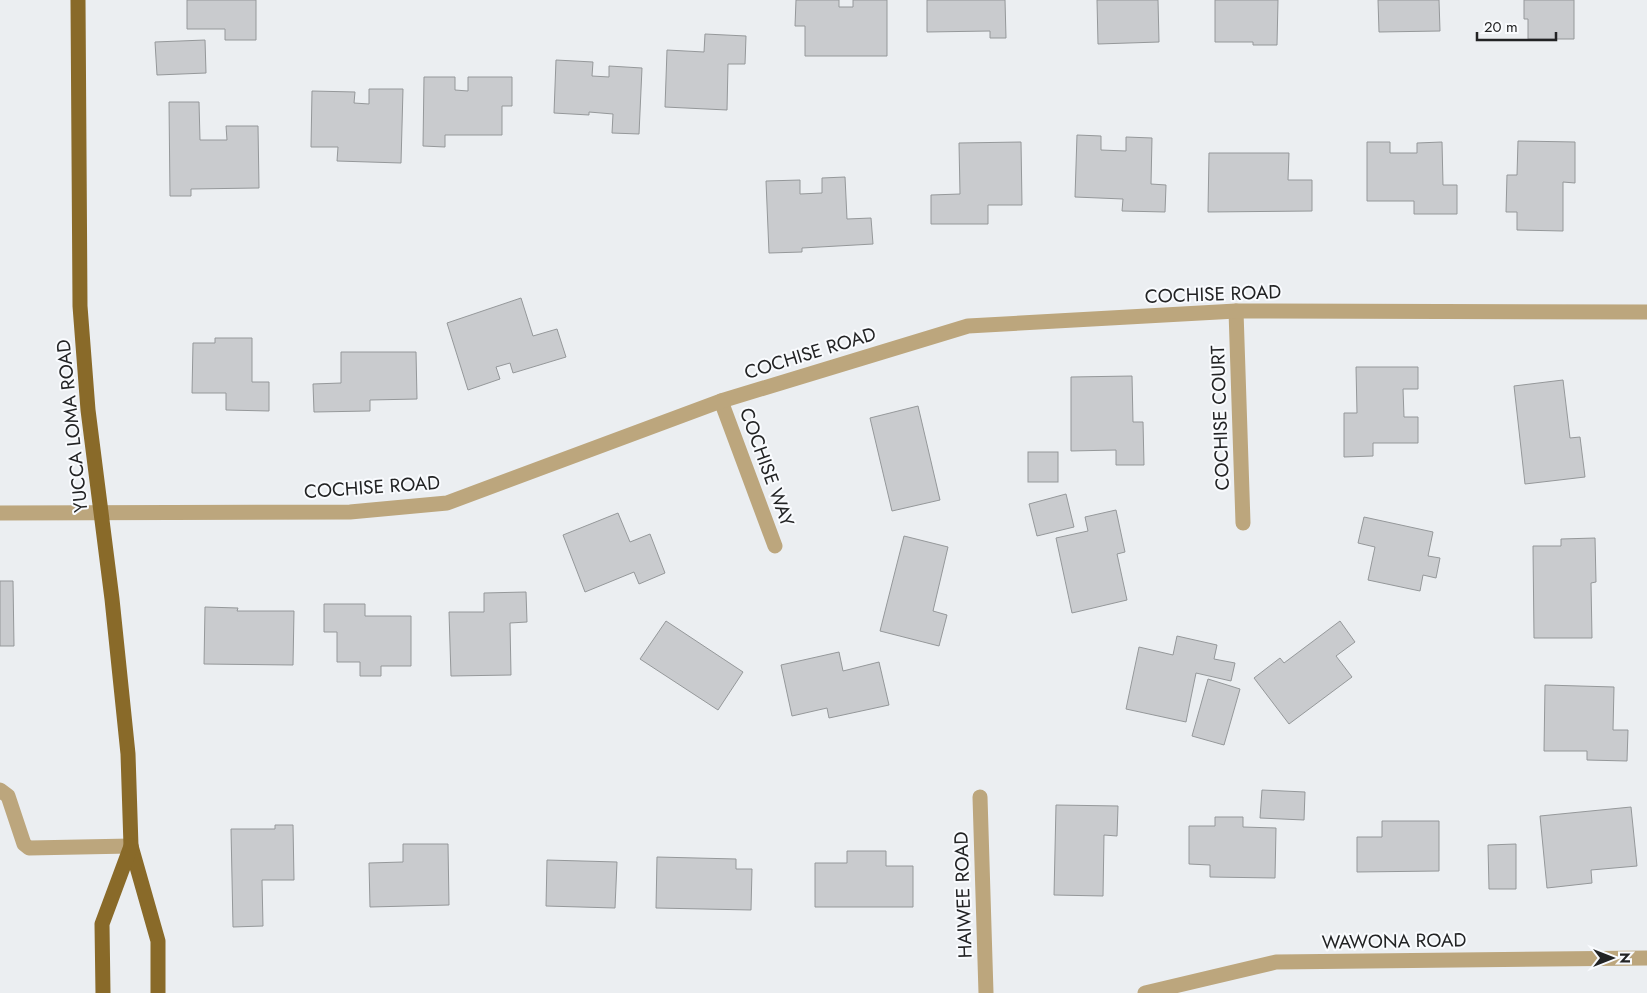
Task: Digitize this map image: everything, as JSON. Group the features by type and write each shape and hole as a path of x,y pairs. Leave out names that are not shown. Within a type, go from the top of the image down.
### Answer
{"main road":[{"name":"YUCCA LOMA ROAD","path":"78,0 80,306 88,410 102,514 128,754 131,846 158,941 158,993"},
{"name":"YUCCA LOMA ROAD","path":"103,993 102,924 131,846"}],"street":[{"name":"COCHISE ROAD","path":"0,513 350,512 447,503 721,402 968,326 1236,311 1647,312"},
{"name":"COCHISE COURT","path":"1236,311 1244,523"},
{"name":"COCHISE WAY","path":"721,402 774,546"},
{"path":"0,790 8,796 24,844 29,848 131,846"},
{"name":"HAIWEE ROAD","path":"980,796 986,993"},
{"name":"WAWONA ROAD","path":"1145,993 1276,962 1647,958"}],"building":[{"path":"187,0 256,0 256,40 225,40 225,29 187,29"},
{"path":"796,0 839,0 839,7 853,7 853,0 887,0 887,56 805,56 805,26 795,26"},
{"path":"927,0 1005,0 1006,38 990,38 990,31 927,32"},
{"path":"1097,0 1158,0 1159,42 1098,44"},
{"path":"1215,0 1278,0 1277,45 1253,45 1253,42 1215,42"},
{"path":"1378,0 1439,0 1440,31 1379,32"},
{"path":"1524,0 1574,0 1574,39 1528,39 1528,19 1524,19"},
{"path":"705,34 746,36 745,64 728,64 727,110 665,107 667,50 704,52"},
{"path":"205,40 206,73 157,75 155,42"},
{"path":"556,60 593,62 592,76 609,77 609,66 642,68 639,134 612,133 613,114 589,112 589,115 554,113"},
{"path":"424,77 455,77 455,90 468,91 468,77 512,77 512,106 502,106 502,135 445,135 445,147 423,146"},
{"path":"369,89 403,89 401,163 337,161 338,147 311,147 312,91 355,92 354,103 369,104"},
{"path":"169,102 199,102 200,140 227,140 226,126 258,126 259,188 191,189 191,196 170,196"},
{"path":"1077,135 1101,136 1101,150 1126,151 1126,137 1152,138 1151,184 1166,185 1165,212 1122,211 1123,199 1075,197"},
{"path":"1518,141 1575,142 1575,183 1563,182 1563,231 1517,230 1517,212 1506,212 1507,175 1517,175"},
{"path":"1021,142 1022,205 988,205 988,224 931,224 931,195 960,194 959,143"},
{"path":"1367,142 1390,142 1390,153 1417,153 1417,143 1442,142 1443,185 1457,185 1457,214 1414,214 1414,201 1367,201"},
{"path":"1209,153 1289,153 1288,180 1312,180 1312,211 1208,212"},
{"path":"845,177 847,219 871,218 873,244 802,248 802,252 769,253 766,181 800,180 800,194 822,193 822,178"},
{"path":"521,298 533,336 557,329 566,357 513,373 510,363 496,367 500,379 468,390 447,323"},
{"path":"215,338 252,338 252,382 269,382 269,411 226,410 226,393 192,393 193,343 215,343"},
{"path":"341,352 416,352 417,399 370,400 370,411 314,412 313,384 341,383"},
{"path":"1356,367 1418,367 1418,389 1403,389 1404,417 1418,417 1418,443 1373,443 1373,456 1344,457 1344,413 1357,413"},
{"path":"1132,376 1133,422 1143,422 1144,465 1116,465 1116,450 1071,451 1071,377"},
{"path":"1563,380 1570,438 1580,437 1585,477 1525,484 1514,386"},
{"path":"918,406 940,500 892,511 870,418"},
{"path":"1028,452 1058,452 1058,482 1028,482"},
{"path":"1066,494 1074,527 1037,536 1029,504"},
{"path":"1116,510 1125,552 1117,554 1127,600 1072,613 1056,538 1088,531 1085,517"},
{"path":"618,513 630,542 650,534 665,573 639,584 634,572 585,592 563,535"},
{"path":"1364,517 1433,532 1428,556 1440,558 1436,578 1423,575 1420,591 1368,580 1375,547 1358,543"},
{"path":"904,536 948,547 933,611 947,615 939,646 880,631"},
{"path":"1595,538 1596,582 1591,583 1592,638 1534,638 1533,546 1561,546 1561,539"},
{"path":"0,581 13,581 14,646 0,646"},
{"path":"526,592 527,622 510,623 511,675 451,676 449,612 484,612 484,593"},
{"path":"324,604 365,604 365,616 411,616 411,666 381,666 381,676 360,676 360,662 337,662 337,632 324,632"},
{"path":"205,607 238,608 237,611 294,611 293,665 204,664"},
{"path":"666,621 743,672 718,710 640,659"},
{"path":"1340,621 1355,642 1336,656 1352,677 1289,724 1254,678 1280,658 1284,663"},
{"path":"1177,636 1217,645 1214,659 1235,663 1231,681 1196,673 1186,722 1126,709 1139,647 1173,655"},
{"path":"839,652 843,671 879,662 889,705 829,718 827,708 792,716 781,665"},
{"path":"1208,679 1240,689 1224,745 1192,736"},
{"path":"1545,685 1614,687 1613,730 1628,730 1627,761 1587,760 1587,751 1544,751"},
{"path":"1262,790 1305,792 1304,820 1260,818"},
{"path":"1056,805 1118,806 1117,836 1104,835 1103,896 1054,895"},
{"path":"1631,807 1637,866 1591,870 1592,883 1547,888 1540,816"},
{"path":"1215,817 1243,817 1243,827 1276,828 1275,878 1210,877 1210,865 1189,864 1189,826 1215,826"},
{"path":"1382,821 1439,821 1439,871 1357,872 1357,837 1382,837"},
{"path":"275,825 293,825 294,880 262,880 263,926 233,927 231,829 275,829"},
{"path":"403,844 448,844 449,905 370,907 369,863 403,862"},
{"path":"1516,844 1516,889 1489,889 1488,845"},
{"path":"847,851 886,851 886,866 913,866 913,907 815,907 815,863 847,863"},
{"path":"657,857 736,859 736,869 752,869 751,910 656,908"},
{"path":"547,860 617,862 615,908 546,906"}]}
